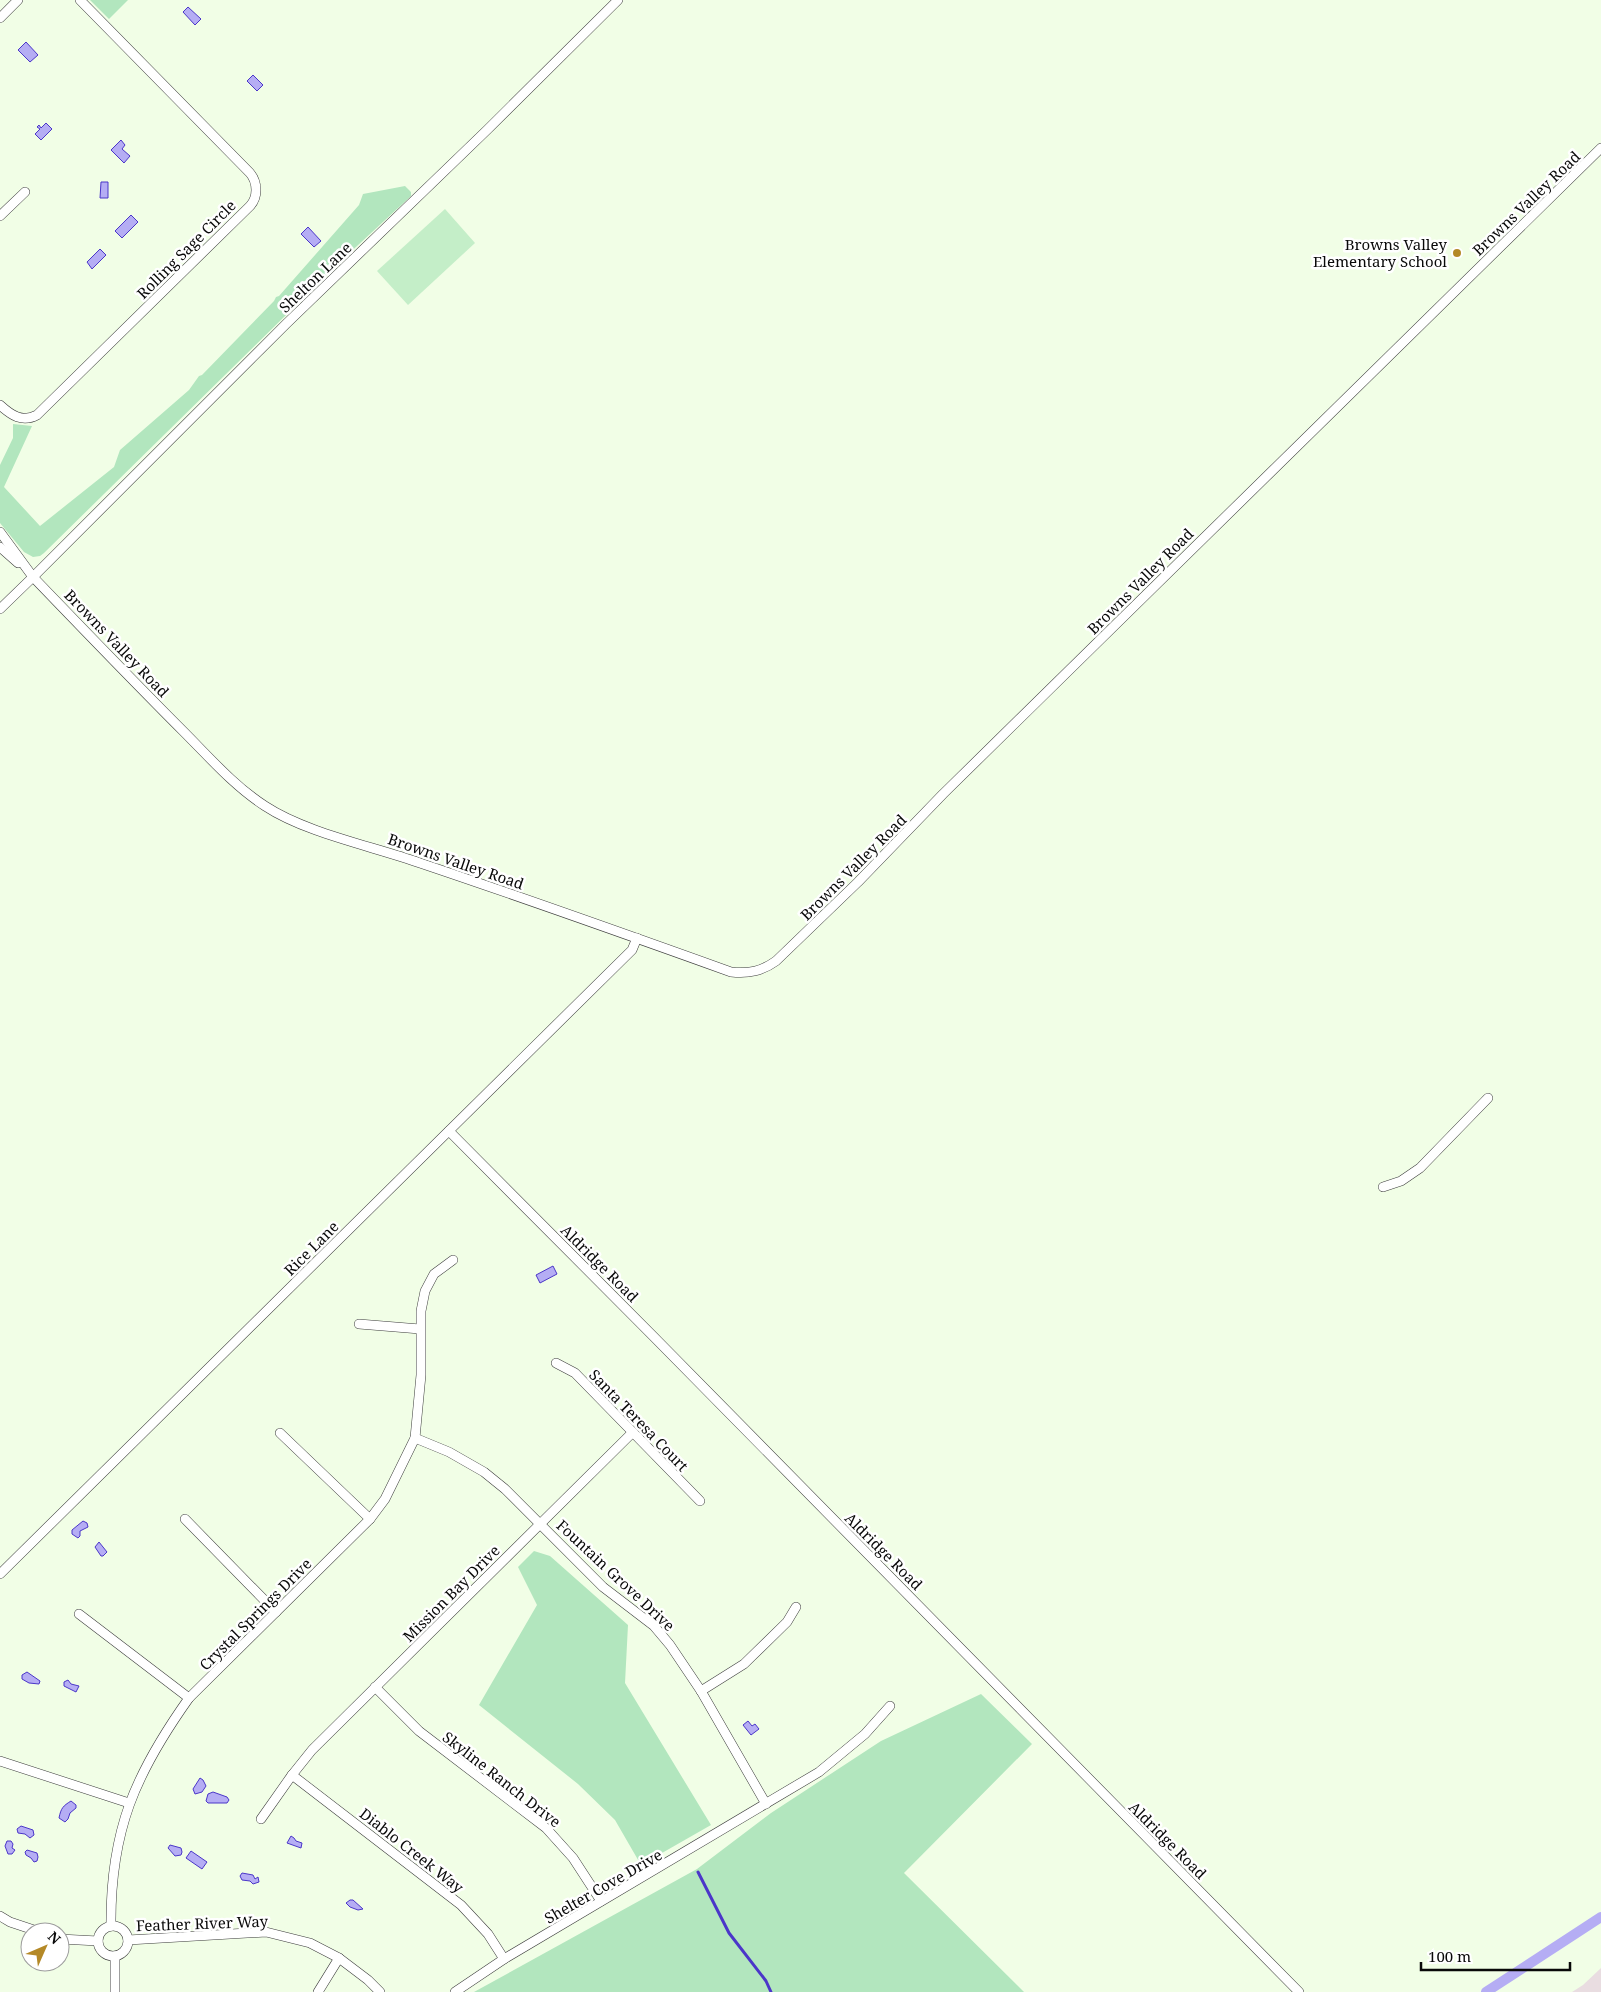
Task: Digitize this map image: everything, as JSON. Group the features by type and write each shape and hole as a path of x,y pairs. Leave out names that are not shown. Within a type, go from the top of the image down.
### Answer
{"street":[{"path":"0,18 18,0"},
{"name":"Rolling Sage Circle","path":"0,405 17,418 37,415 250,206 256,194 255,182 250,173 80,0"},
{"name":"Shelton Lane","path":"34,577 286,324 481,136 618,0"},
{"name":"Browns Valley Road","path":"34,577 134,682 218,766 266,807 286,818 322,832 418,862 731,972 750,974 768,967 776,961 858,882 950,787 1601,148"},
{"path":"0,216 25,192"},
{"path":"0,532 34,577"},
{"path":"0,547 34,577"},
{"path":"0,609 34,577"},
{"name":"Rice Lane","path":"0,1574 632,950 636,938"},
{"path":"1383,1187 1400,1181 1420,1168 1488,1098"},
{"name":"Aldridge Road","path":"449,1131 1299,1992"},
{"name":"Crystal Springs Drive","path":"111,1926 111,1893 114,1864 129,1803 146,1764 165,1732 189,1698 370,1519 384,1499 415,1438 421,1375 421,1311 425,1291 434,1274 452,1260"},
{"path":"359,1324 420,1329"},
{"name":"Santa Teresa Court","path":"556,1363 575,1374 700,1501"},
{"path":"280,1432 370,1519"},
{"name":"Mission Bay Drive","path":"260,1819 312,1750 632,1433"},
{"name":"Fountain Grove Drive","path":"415,1438 449,1452 484,1472 505,1489 603,1587 654,1626 670,1645 701,1691 766,1804"},
{"path":"185,1519 276,1612"},
{"path":"701,1691 744,1664 787,1622 796,1607"},
{"path":"79,1614 189,1698"},
{"name":"Skyline Ranch Drive","path":"375,1687 419,1731 546,1828 573,1858 601,1901"},
{"name":"Shelter Cove Drive","path":"454,1992 504,1959 819,1772 865,1734 890,1706"},
{"path":"0,1761 129,1803"},
{"name":"Diablo Creek Way","path":"292,1775 461,1906 488,1934 504,1959"},
{"path":"0,1916 20,1925"},
{"path":"111,1926 124,1931 128,1940 126,1948 115,1956 102,1951 98,1941 102,1931 111,1926"},
{"name":"Feather River Way","path":"128,1940 266,1932 310,1943 339,1958 368,1980 380,1992"},
{"path":"70,1940 98,1941"},
{"path":"115,1956 115,1992"},
{"path":"318,1992 339,1958"}],"shaded area":[{"path":"188,7 201,19 195,25 183,12"},
{"path":"26,42 38,55 30,62 18,50"},
{"path":"253,75 263,85 257,91 247,81"},
{"path":"46,123 52,129 41,140 35,134 40,129 37,127 39,125 41,128"},
{"path":"121,140 125,145 122,149 130,156 124,163 111,150"},
{"path":"101,182 108,182 108,198 100,198"},
{"path":"131,215 138,222 122,238 115,231"},
{"path":"308,227 321,241 314,247 301,234"},
{"path":"100,249 106,255 92,269 87,262"},
{"path":"553,1266 557,1274 540,1283 536,1275"},
{"path":"83,1521 87,1523 88,1527 80,1531 78,1538 72,1534 72,1530"},
{"path":"99,1542 107,1552 103,1556 95,1547"},
{"path":"27,1672 40,1681 39,1684 29,1683 22,1679 22,1675"},
{"path":"68,1680 71,1684 79,1686 76,1692 64,1686 64,1682"},
{"path":"748,1721 752,1726 755,1724 759,1729 751,1735 743,1725"},
{"path":"200,1778 206,1786 202,1792 195,1794 193,1789"},
{"path":"213,1792 227,1797 229,1800 227,1803 208,1803 206,1801 208,1794"},
{"path":"71,1801 76,1805 76,1808 70,1813 65,1822 59,1818 63,1808"},
{"path":"21,1826 33,1830 34,1835 30,1838 25,1834 18,1833 17,1829"},
{"path":"291,1836 296,1841 302,1843 301,1848 287,1843"},
{"path":"7,1841 11,1841 13,1844 12,1848 15,1850 12,1854 8,1854 5,1846"},
{"path":"170,1845 181,1848 181,1855 175,1856 168,1848"},
{"path":"27,1850 37,1853 37,1861 34,1862 26,1855 25,1852"},
{"path":"191,1851 207,1862 202,1869 186,1858"},
{"path":"242,1873 253,1875 255,1879 258,1877 259,1882 253,1884 250,1881 242,1880 240,1876"},
{"path":"353,1900 363,1909 358,1910 350,1907 346,1903"},
{"path":"1601,1968 1601,1992 1572,1992 1583,1985"}],"green space":[{"path":"90,0 128,0 109,19"},
{"path":"405,186 411,192 411,196 343,259 44,553 33,557 24,552 0,523 0,465 13,438 13,424 32,426 4,487 40,526 114,467 120,450 189,390 199,376 279,296 359,205 363,194"},
{"path":"445,209 475,243 408,305 377,271"},
{"path":"534,1551 550,1556 628,1625 625,1683 711,1825 641,1865 615,1820 578,1784 479,1705 537,1605 518,1567"},
{"path":"981,1694 1032,1744 904,1873 1024,1992 474,1992 697,1869 771,1813 881,1741"}],"waterway":[{"path":"698,1872 729,1933 766,1981 771,1992"},
{"path":"1486,1992 1601,1917"}],"place":[{"name":"Browns Valley Elementary School","path":"1457,253"}]}
